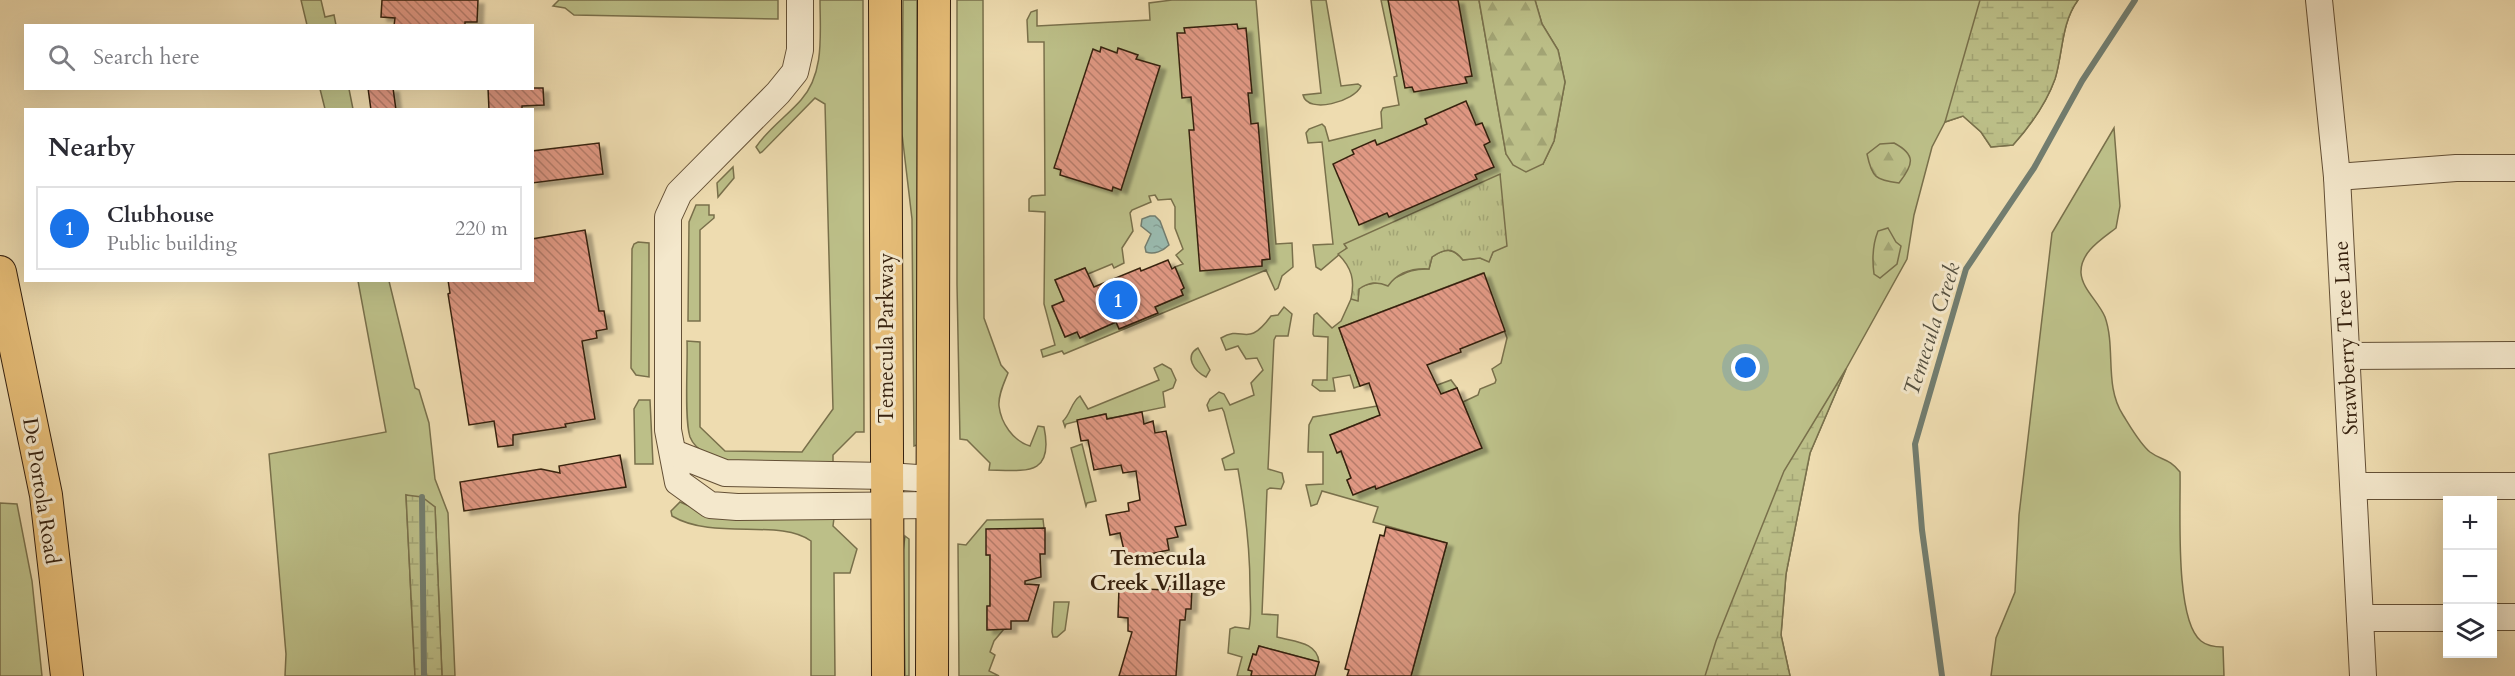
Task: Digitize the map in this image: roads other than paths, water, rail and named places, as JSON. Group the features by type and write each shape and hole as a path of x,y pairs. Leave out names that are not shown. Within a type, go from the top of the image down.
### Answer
{"main road":[{"name":"Temecula Parkway","path":"885,0 888,676"},
{"path":"932,676 934,0"},
{"name":"De Portola Road","path":"0,272 46,495 67,676"}],"street":[{"path":"800,0 800,50 795,72 778,93 679,193 668,217 668,430 678,482 710,505 736,507 887,491"},
{"name":"Strawberry Tree Lane","path":"2319,0 2337,177 2363,676"},
{"path":"2337,177 2456,168 2515,168"},
{"path":"2348,356 2515,355"},
{"path":"674,453 725,473 887,491 933,492"},
{"path":"2354,486 2515,486"},
{"path":"2497,617 2515,617"},
{"path":"2360,618 2443,618"}],"water":[{"path":"1155,216 1160,221 1169,245 1155,253 1146,252 1145,247 1151,234 1141,226 1142,219"}],"waterway":[{"name":"Temecula Creek","path":"1942,676 1922,530 1915,444 1966,269 2034,168 2082,81 2135,0"},
{"path":"422,497 424,676"}],"place":[{"name":"Clubhouse","path":"1118,300"}],"district":[{"name":"Temecula Creek Village","path":"1158,570"}]}
